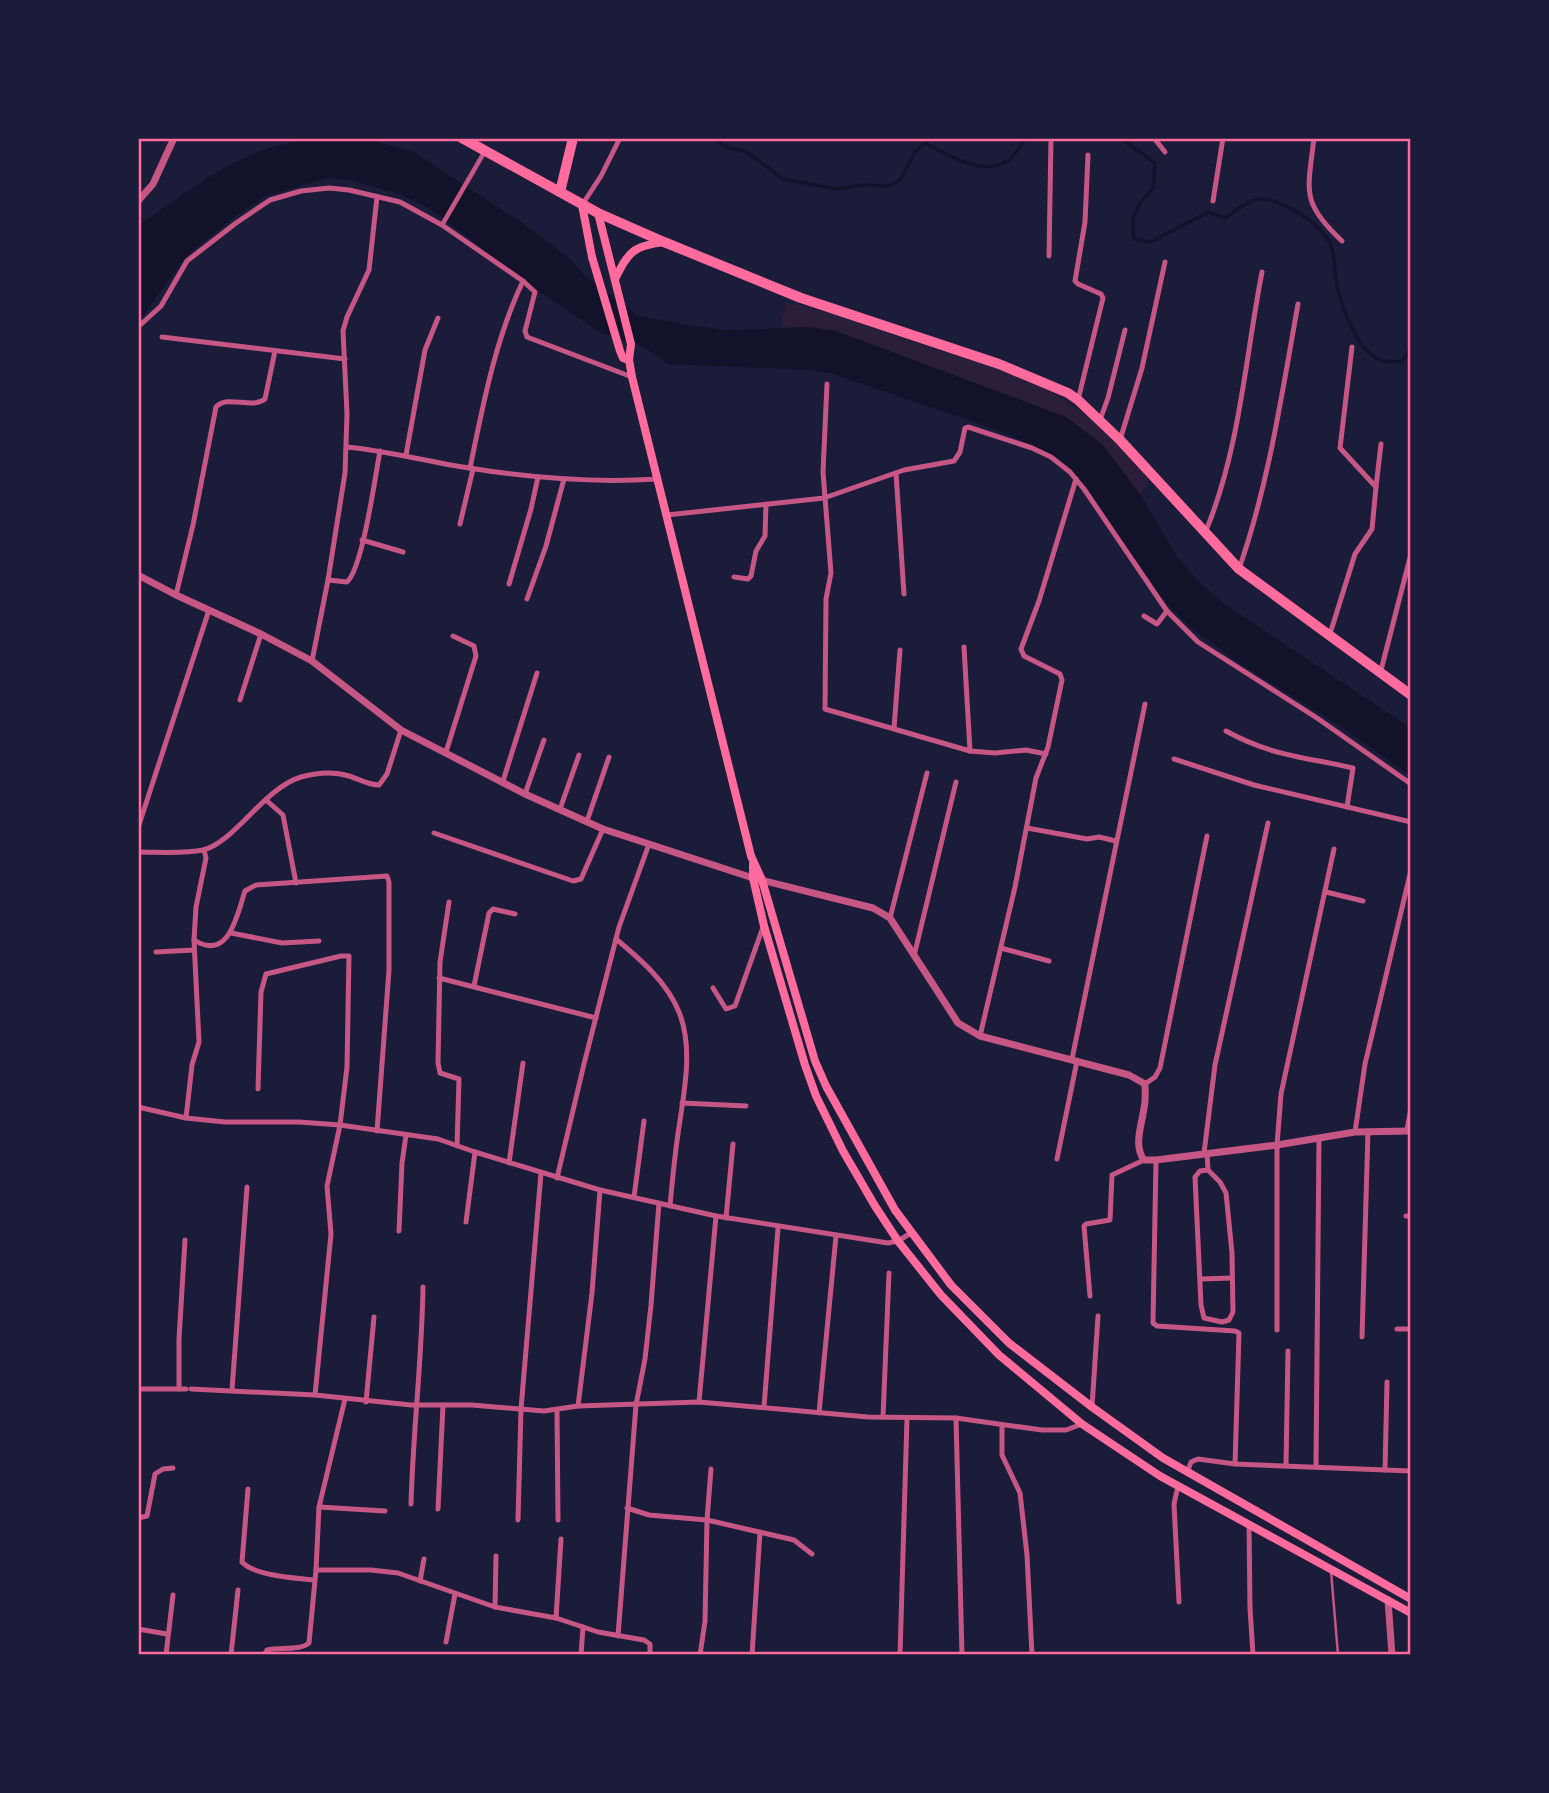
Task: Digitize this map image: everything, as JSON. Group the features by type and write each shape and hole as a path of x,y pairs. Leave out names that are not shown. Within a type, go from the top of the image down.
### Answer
{"highway":[{"path":"462,138 582,205 664,242 847,315 999,364 1056,387 1078,400 1100,420 1239,569 1411,695"},
{"path":"560,192 573,138"}],"main road":[{"path":"582,205 592,257 620,351 623,358 629,360"},
{"path":"598,213 631,344 629,360 632,377 752,861 815,1061 854,1139 911,1233 951,1285 1009,1343 1092,1408 1163,1458 1411,1599"},
{"path":"615,282 631,251 664,242"},
{"path":"758,879 764,926 816,1096 843,1151 898,1241 941,1295 999,1355 1082,1424 1178,1486 1411,1613"}],"street":[{"path":"138,201 153,184 174,138"},
{"path":"582,205 601,176 620,138"},
{"path":"1049,256 1051,138"},
{"path":"1154,138 1165,152"},
{"path":"1213,201 1223,138"},
{"path":"1314,138 1309,183 1311,204 1322,222 1342,241"},
{"path":"443,224 485,151"},
{"path":"1078,400 1103,298 1101,293 1074,281 1085,222 1087,155"},
{"path":"139,326 161,306 187,261 271,200 301,191 329,188 349,190 400,202 443,224 523,281 535,292 525,331 527,337 632,377"},
{"path":"312,661 345,473 347,447 344,325 369,270 377,197"},
{"path":"1120,440 1140,377 1165,262"},
{"path":"1205,533 1222,485 1236,432 1262,272"},
{"path":"460,524 493,363 523,281"},
{"path":"1239,569 1256,519 1267,470 1298,304"},
{"path":"406,455 425,350 438,318"},
{"path":"1100,420 1125,330"},
{"path":"162,337 345,359"},
{"path":"1352,347 1339,447 1376,487"},
{"path":"176,595 196,514 216,407 222,402 254,404 265,399 275,351"},
{"path":"827,384 822,472 831,573 826,599 824,705 829,710 970,751 995,753 1026,750 1046,754"},
{"path":"667,515 824,498 896,472 956,459 965,428 968,427 1032,448 1063,466 1076,479 1167,611 1198,642 1317,718 1411,784"},
{"path":"1329,637 1354,557 1372,529 1381,444"},
{"path":"347,447 538,477 657,480"},
{"path":"328,580 342,583 350,579 362,540 380,451"},
{"path":"896,472 904,594"},
{"path":"509,584 538,477"},
{"path":"527,599 546,546 564,479"},
{"path":"980,1036 1036,778 1046,754 1062,677 1024,656 1021,649 1039,601 1076,479"},
{"path":"734,577 748,579 751,576 756,551 765,536 766,504"},
{"path":"362,540 403,552"},
{"path":"1380,674 1411,554"},
{"path":"138,575 312,661 401,730 525,794 603,829 758,879 873,908 890,918 958,1023 980,1036 1129,1075 1145,1084"},
{"path":"138,828 209,610"},
{"path":"1144,617 1157,624 1167,611"},
{"path":"240,700 261,634"},
{"path":"446,752 476,656 474,646 453,636"},
{"path":"964,647 970,751"},
{"path":"894,727 900,650"},
{"path":"503,781 537,673"},
{"path":"1057,1159 1116,841 1145,704"},
{"path":"138,852 204,850 222,840 290,782 313,774 345,775 379,785 387,774 401,730"},
{"path":"1226,732 1251,745 1279,754 1353,768 1347,807"},
{"path":"525,794 544,740"},
{"path":"560,809 579,755"},
{"path":"587,821 609,757"},
{"path":"1174,759 1254,785 1411,822"},
{"path":"890,918 927,773"},
{"path":"914,956 956,782"},
{"path":"266,800 283,815 296,883"},
{"path":"1208,1170 1200,1171 1195,1177 1201,1305 1204,1318 1222,1322 1229,1320 1233,1312 1232,1253 1226,1193 1208,1170 1205,1153 1215,1065 1268,823"},
{"path":"1027,828 1087,839 1099,837 1116,841"},
{"path":"434,834 573,881 580,879 603,829"},
{"path":"1145,1084 1155,1077 1160,1068 1207,836"},
{"path":"557,1178 616,939 649,844"},
{"path":"1277,1330 1277,1145 1281,1094 1334,849"},
{"path":"186,1118 192,1065 199,1042 194,940 196,907 206,858 204,850"},
{"path":"1355,1132 1365,1064 1411,870"},
{"path":"194,940 201,945 212,946 231,933 245,891 256,885 384,876 388,878 389,961 377,1131"},
{"path":"1326,892 1363,901"},
{"path":"449,902 439,978 438,1067 440,1073 459,1079 457,1146"},
{"path":"474,986 489,914 496,909 515,914"},
{"path":"713,988 726,1009 735,1006 764,926"},
{"path":"231,933 282,943 319,941"},
{"path":"616,939 648,966 680,1014 686,1048 670,1206"},
{"path":"1001,948 1049,961"},
{"path":"156,953 194,950"},
{"path":"258,1090 261,992 265,974 349,956 347,1067 340,1125 327,1186 331,1234 315,1395"},
{"path":"439,978 596,1018"},
{"path":"509,1163 523,1063"},
{"path":"1144,1160 1139,1153 1138,1143 1145,1104 1145,1084"},
{"path":"682,1103 746,1105"},
{"path":"138,1107 186,1118 225,1122 340,1125 438,1139 475,1153 600,1190 726,1218 888,1243 898,1241 911,1233"},
{"path":"1090,1296 1084,1226 1110,1220 1112,1175 1144,1160 1277,1145 1355,1132 1409,1130 1411,1108"},
{"path":"634,1197 644,1121"},
{"path":"1362,1337 1368,1131"},
{"path":"399,1231 406,1135"},
{"path":"1316,1466 1319,1138"},
{"path":"726,1218 733,1144"},
{"path":"466,1222 475,1153"},
{"path":"1156,1160 1153,1323 1157,1326 1239,1333 1234,1464"},
{"path":"518,1520 521,1409 541,1173"},
{"path":"232,1390 247,1187"},
{"path":"578,1406 592,1293 600,1190"},
{"path":"618,1636 636,1405 650,1319 659,1203"},
{"path":"699,1402 716,1216"},
{"path":"764,1407 778,1228"},
{"path":"819,1413 836,1236"},
{"path":"178,1389 185,1240"},
{"path":"883,1417 889,1273"},
{"path":"1201,1279 1232,1278"},
{"path":"411,1504 423,1287"},
{"path":"1092,1408 1098,1316"},
{"path":"366,1402 374,1317"},
{"path":"1397,1329 1411,1329"},
{"path":"1286,1465 1288,1351"},
{"path":"1385,1470 1387,1382"},
{"path":"138,1389 232,1390 315,1395 366,1402 558,1410 578,1406 699,1402 883,1417 956,1418 1054,1430 1066,1430 1082,1424"},
{"path":"264,1655 267,1650 274,1648 308,1645 319,1507 345,1399"},
{"path":"438,1509 443,1405"},
{"path":"558,1410 558,1520"},
{"path":"900,1655 907,1418"},
{"path":"956,1418 962,1655"},
{"path":"1002,1425 1002,1455 1020,1493 1027,1555 1032,1655"},
{"path":"1187,1473 1194,1460 1411,1471"},
{"path":"138,1518 147,1516 155,1474 163,1469 173,1468"},
{"path":"700,1655 705,1621 711,1469"},
{"path":"1178,1486 1174,1504 1180,1602"},
{"path":"248,1489 242,1562 250,1569 314,1580"},
{"path":"319,1507 385,1511"},
{"path":"627,1508 663,1518 707,1520 794,1540 812,1554"},
{"path":"1249,1524 1250,1608 1254,1655"},
{"path":"752,1655 760,1532"},
{"path":"556,1618 561,1539"},
{"path":"495,1607 496,1556"},
{"path":"421,1581 424,1559"},
{"path":"316,1570 384,1571 495,1607 556,1618 648,1642 650,1655"},
{"path":"231,1655 237,1590"},
{"path":"446,1642 455,1594"},
{"path":"166,1655 173,1595"},
{"path":"1388,1600 1392,1655"},
{"path":"581,1655 583,1627"},
{"path":"138,1629 167,1634"}],"lane":[{"path":"1331,1569 1338,1655"}],"shaded area":[{"path":"322,139 369,140 414,152 533,230 570,259 586,277 638,316 729,330 807,327 836,331 1066,417 1103,445 1142,497 1176,555 1197,580 1223,603 1411,728 1411,776 1340,726 1239,663 1189,626 1158,595 1087,487 1050,455 1012,436 969,420 829,373 814,370 668,364 643,346 599,332 534,288 432,210 400,194 349,180 328,178 266,196 238,214 186,256 138,323 138,226 208,178 245,158 285,144"},
{"path":"787,303 818,309 998,369 1045,388 1105,431 1135,460 1149,484 1144,488 1142,497 1103,445 1066,417 836,331 807,327 783,328 782,318"}],"waterway":[{"path":"714,138 725,147 747,152 783,179 837,189 863,185 890,186 901,179 915,152 925,143 963,162 995,166 1011,159 1026,138"},
{"path":"1120,138 1155,163 1153,188 1139,204 1133,219 1134,239 1151,242 1208,212 1225,218 1258,199 1282,204 1303,215 1327,238 1332,250 1344,310 1361,344 1368,352 1382,361 1402,361 1411,348"},
{"path":"138,343 141,326"}]}
